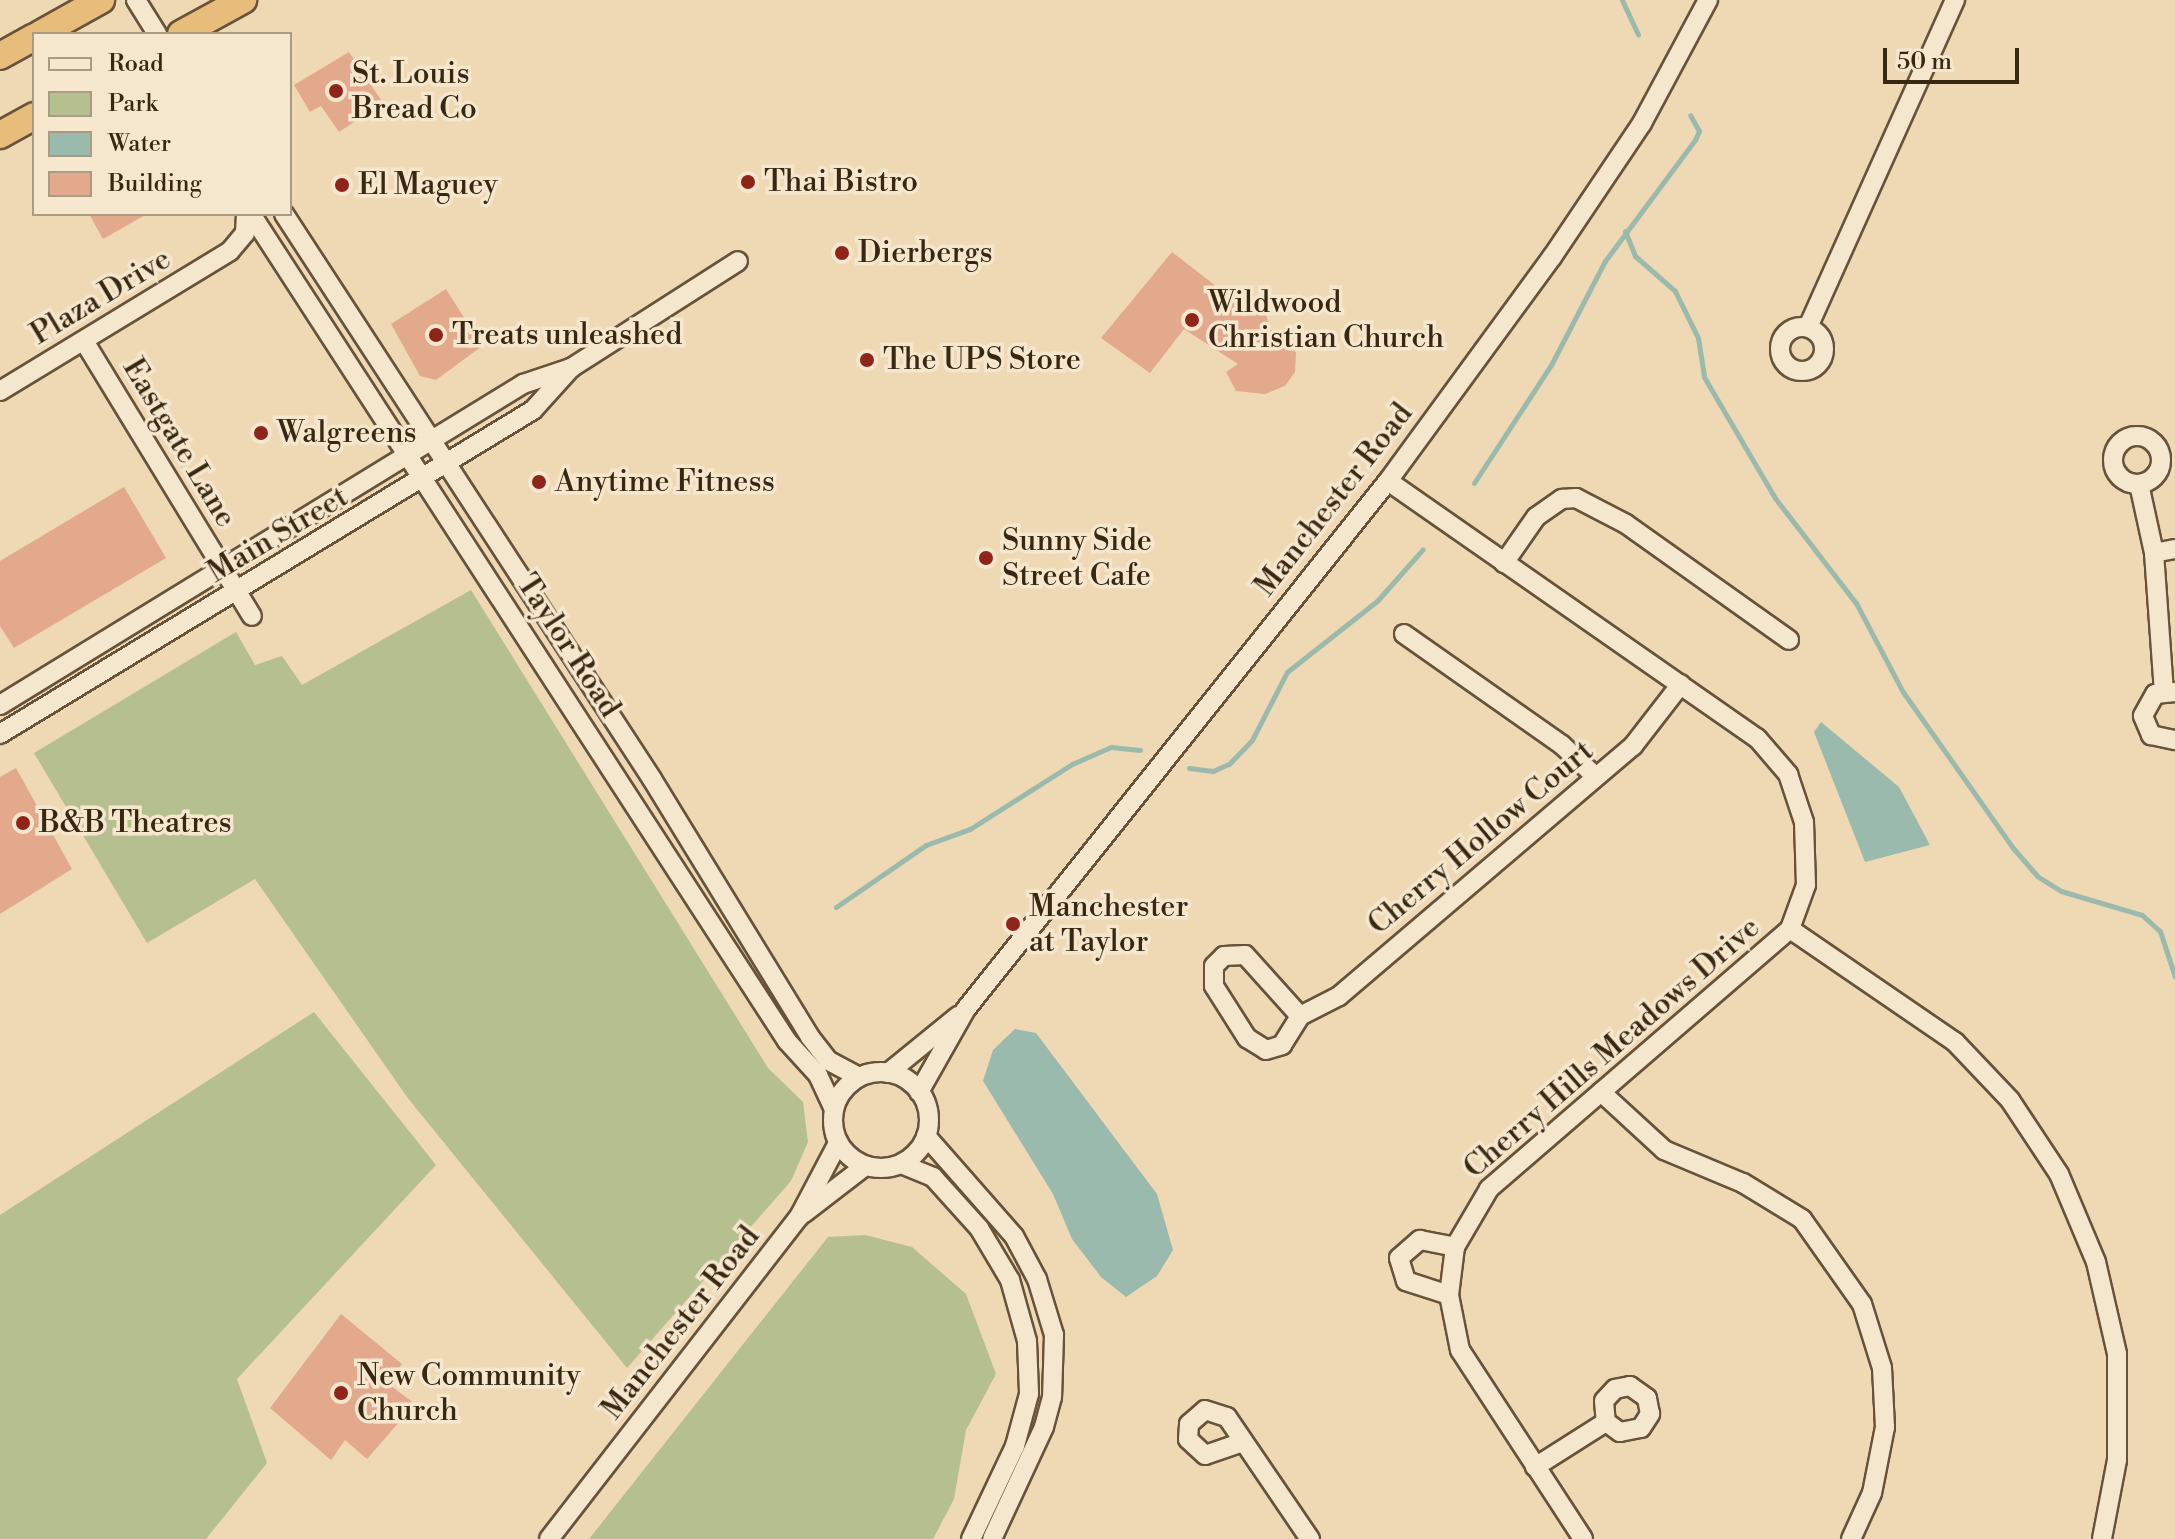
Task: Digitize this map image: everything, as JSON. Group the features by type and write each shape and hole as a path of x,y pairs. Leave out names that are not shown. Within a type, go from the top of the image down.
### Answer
{"highway":[{"path":"44,32 101,0"},
{"path":"185,32 244,0"},
{"path":"227,32 244,0"},
{"path":"0,56 32,38"},
{"path":"0,135 32,117"}],"street":[{"path":"136,0 156,32"},
{"name":"Manchester Road","path":"919,1092 966,1009 1388,481 1597,192 1708,0"},
{"path":"1808,327 1955,0"},
{"path":"230,251 245,233 249,216"},
{"name":"Taylor Road","path":"250,216 426,478 787,1041 818,1075 834,1109"},
{"name":"Taylor Road","path":"285,216 448,465 810,1037 829,1061 859,1077"},
{"path":"230,251 256,249 279,260"},
{"name":"Plaza Drive","path":"0,391 230,251"},
{"name":"Main Street","path":"0,705 225,571 523,384 571,368 738,261"},
{"name":"Eastgate Lane","path":"84,341 252,616"},
{"name":"Main Street","path":"0,734 448,465 533,410 571,368"},
{"name":"Cherry Hills Meadows Drive","path":"1388,481 1757,738 1798,796 1808,866 1802,905 1790,929 1489,1189 1455,1247 1449,1295 1460,1350 1583,1539"},
{"path":"2139,484 2154,553 2169,692 2149,700 2143,720 2151,735 2175,740"},
{"path":"1504,563 1536,517 1562,499 1576,498 1626,524 1789,640"},
{"path":"2154,553 2175,549"},
{"path":"1404,634 1562,745 1595,776"},
{"name":"Cherry Hollow Court","path":"1300,1016 1245,955 1224,956 1214,966 1214,986 1253,1044 1266,1050 1282,1045 1300,1016 1339,996 1649,732 1681,684"},
{"path":"1790,929 1955,1042 2010,1100 2059,1174 2096,1262 2117,1354 2117,1460 2102,1539"},
{"name":"Manchester Road","path":"888,1073 966,1009"},
{"path":"901,1164 926,1136 927,1106 907,1078 888,1073 859,1077 834,1109 838,1143 865,1166 901,1164 933,1177 956,1200 1010,1280 1030,1368 1015,1446 971,1539"},
{"path":"1601,1092 1664,1150 1743,1183 1802,1219 1862,1304 1882,1368 1885,1411 1879,1471 1851,1539"},
{"path":"926,1136 1014,1236 1044,1301 1054,1335 1052,1397 1034,1454 992,1539"},
{"name":"Manchester Road","path":"549,1539 799,1217 838,1143"},
{"name":"Manchester Road","path":"799,1217 865,1166"},
{"path":"1449,1295 1406,1281 1399,1258 1420,1240 1455,1247"},
{"path":"1535,1467 1606,1422"},
{"path":"1243,1442 1310,1539"},
{"path":"1015,1446 1034,1454"}],"green space":[{"path":"471,590 768,1068 803,1102 808,1142 791,1181 627,1368 407,1097 255,879 147,943 34,753 236,632 255,665 282,656 302,685"},
{"path":"314,1012 436,1165 237,1379 267,1463 206,1539 0,1539 0,1215"},
{"path":"865,1235 912,1247 966,1294 996,1374 966,1430 954,1499 933,1539 589,1539 828,1237"}],"water":[{"path":"1821,722 1899,787 1930,845 1865,862 1814,732"},
{"path":"1015,1029 1036,1033 1157,1194 1173,1250 1157,1276 1126,1297 1101,1277 1072,1239 1053,1194 983,1081 993,1050"}],"building":[{"name":"St. Louis Bread Co","path":"349,52 383,103 339,132 321,106 310,112 294,85"},
{"path":"90,216 143,216 103,239"},
{"name":"Wildwood Christian Church","path":"1172,252 1243,307 1265,310 1270,330 1288,337 1296,353 1295,372 1285,386 1265,394 1236,391 1226,372 1238,364 1184,329 1150,373 1101,338"},
{"name":"Treats unleashed","path":"446,289 482,346 436,380 420,376 391,324"},
{"path":"124,487 166,558 14,648 0,626 0,561"},
{"name":"B&B Theatres","path":"16,768 72,869 0,914 0,777"},
{"name":"New Community Church","path":"341,1314 402,1364 387,1383 415,1404 367,1459 345,1440 331,1460 270,1408"}],"waterway":[{"path":"1622,0 1638,34"},
{"path":"1474,483 1551,365 1605,261 1695,140 1699,131 1690,115"},
{"path":"1625,231 1635,256 1675,291 1698,338 1704,377 1775,498 1856,603 1903,692 2013,848 2037,876 2061,891 2142,915 2160,931 2175,977"},
{"path":"1189,768 1213,771 1229,764 1252,740 1287,672 1377,601 1423,549"},
{"path":"836,907 926,845 970,829 1072,764 1111,747 1140,750"}],"place":[{"name":"St. Louis Bread Co","path":"336,91"},
{"name":"Thai Bistro","path":"748,182"},
{"name":"El Maguey","path":"342,185"},
{"name":"Dierbergs","path":"842,253"},
{"name":"Wildwood Christian Church","path":"1192,320"},
{"name":"Treats unleashed","path":"436,335"},
{"name":"The UPS Store","path":"867,360"},
{"name":"Walgreens","path":"261,433"},
{"name":"Anytime Fitness","path":"539,482"},
{"name":"Sunny Side Street Cafe","path":"986,558"},
{"name":"B&B Theatres","path":"23,823"},
{"name":"Manchester at Taylor","path":"1013,924"},
{"name":"New Community Church","path":"341,1393"}]}
